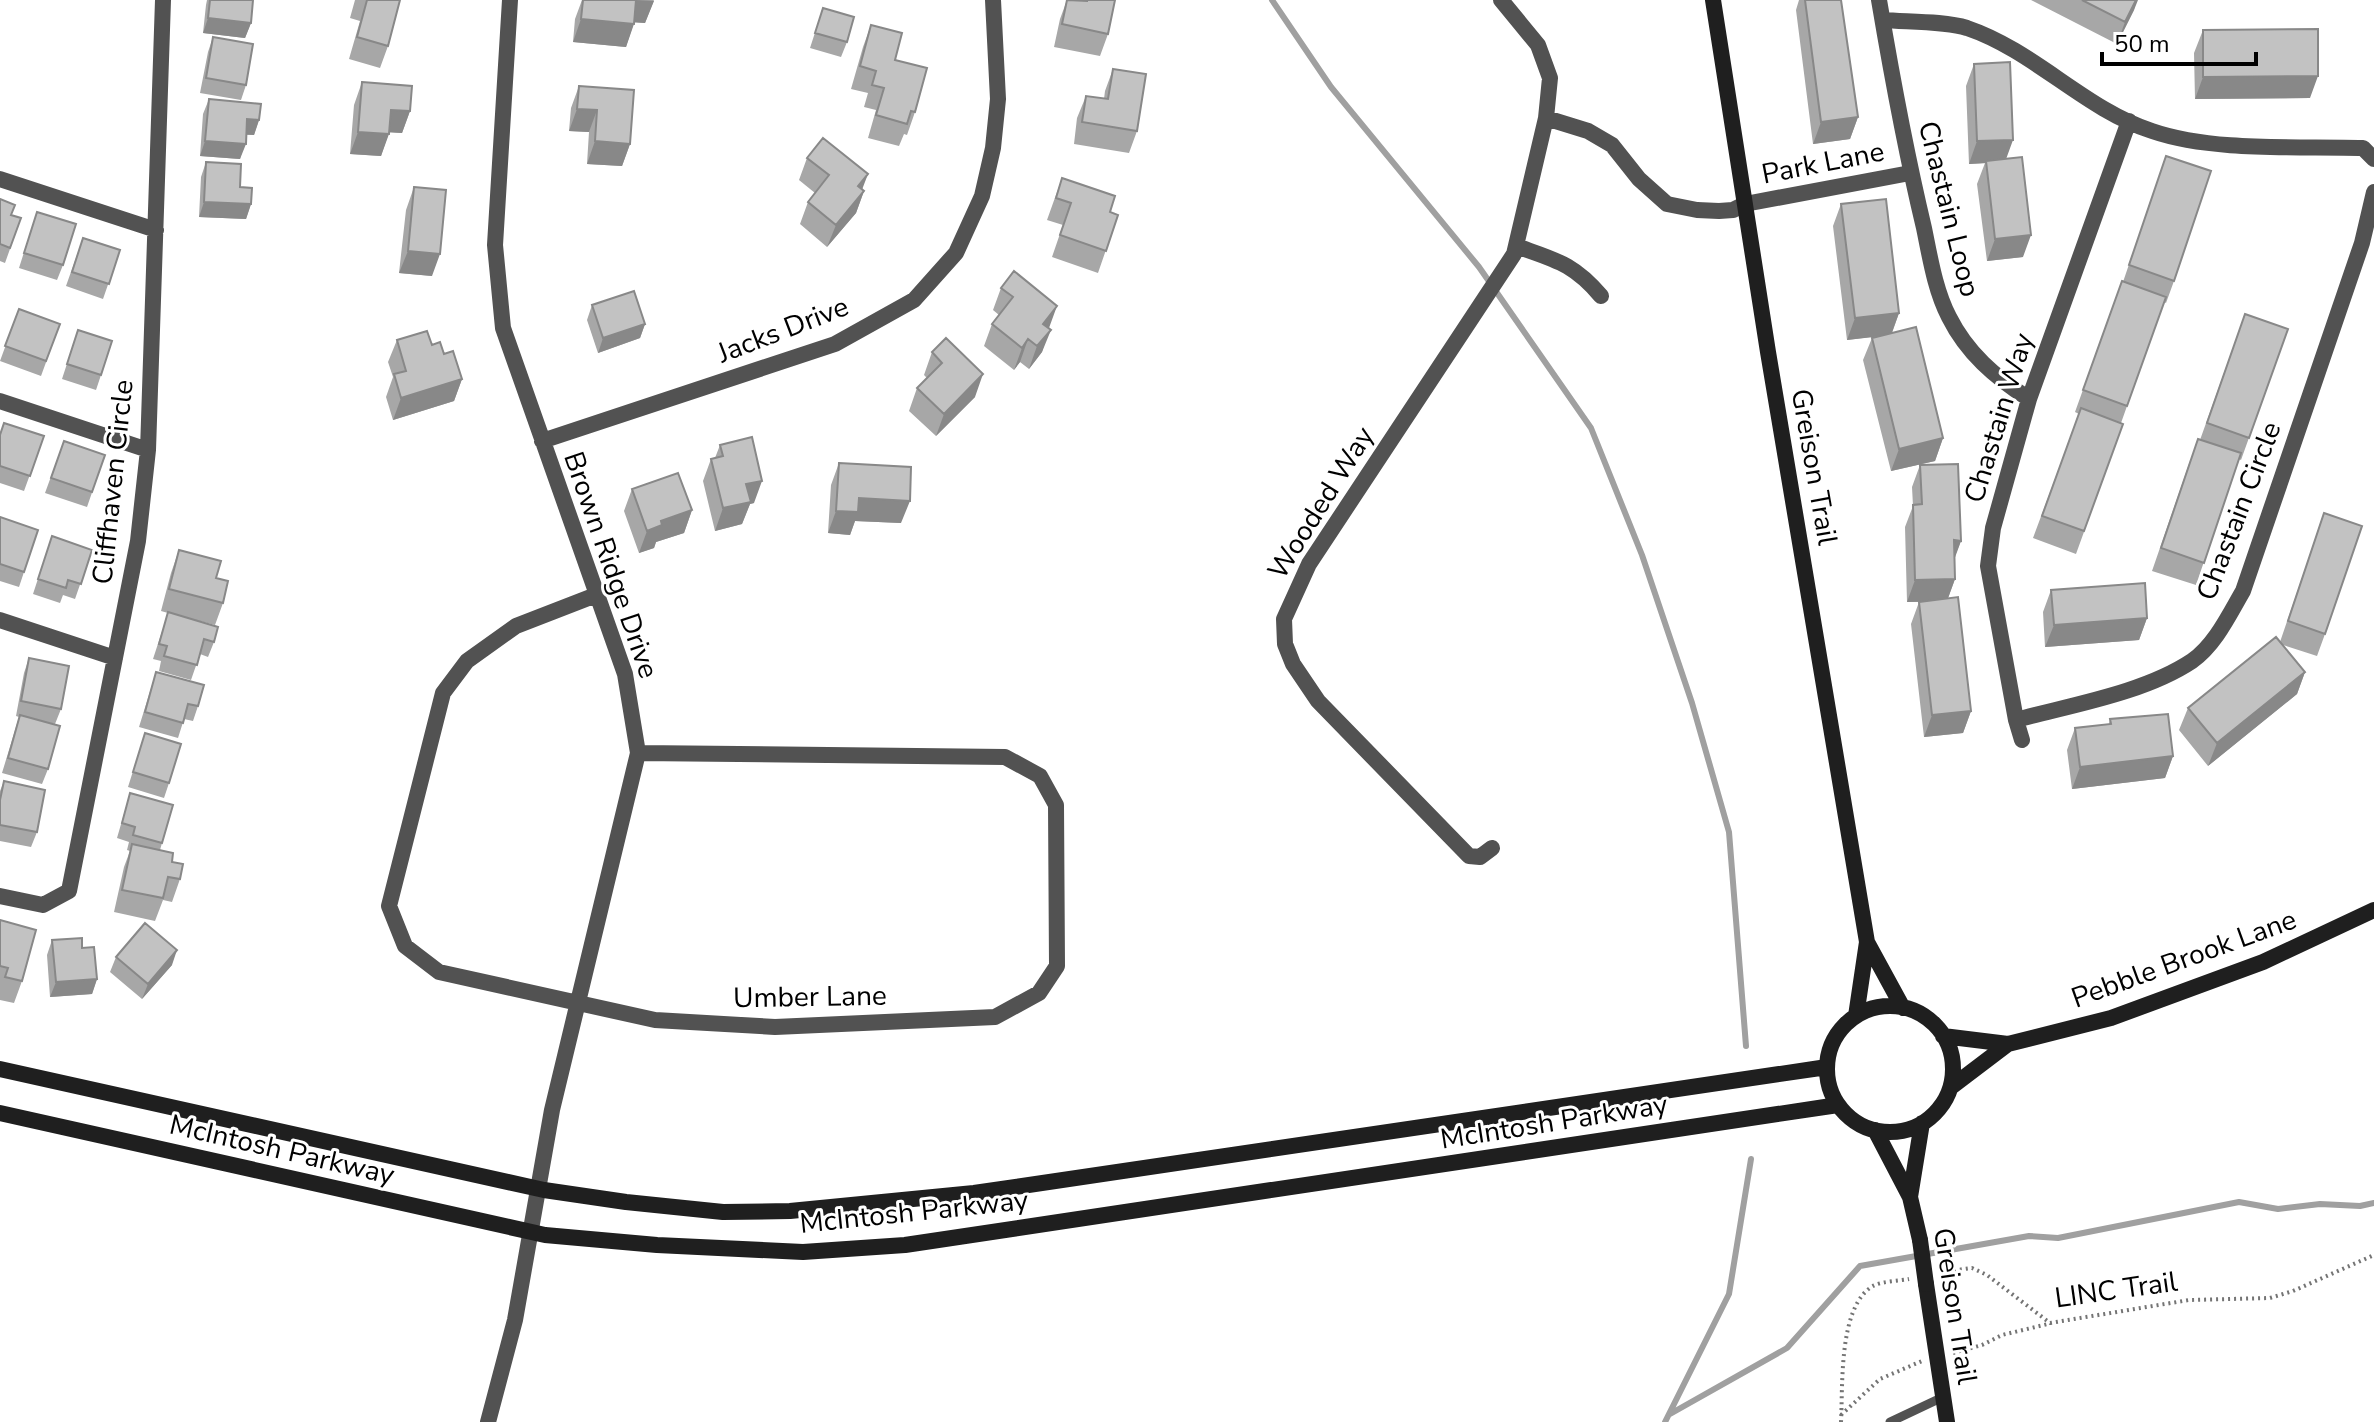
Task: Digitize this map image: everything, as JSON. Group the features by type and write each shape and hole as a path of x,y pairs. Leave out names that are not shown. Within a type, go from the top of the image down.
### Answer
{"street":[{"name":"Cliffhaven Circle","path":"0,896 43,905 69,891 138,541 148,450 163,0"},
{"name":"Brown Ridge Drive","path":"488,1422 515,1320 552,1110 638,753 625,674 503,328 495,245 510,0"},
{"name":"Jacks Drive","path":"542,441 835,344 914,300 956,253 982,196 993,148 998,99 993,0"},
{"name":"Wooded Way","path":"1492,848 1480,857 1469,856 1318,701 1293,664 1285,644 1284,619 1309,564 1500,277 1516,246 1546,118 1550,78 1538,45 1501,0"},
{"name":"Greison Trail","path":"1713,0 1867,942 1856,1016"},
{"name":"Chastain Loop","path":"1879,0 1910,173 1933,270 1948,315 1970,349 1995,377 2029,399"},
{"path":"1883,20 1964,27 2005,44 2106,111 2150,131 2194,143 2363,148 2374,159"},
{"path":"1546,118 1588,131 1612,145 1639,179 1667,204 1719,211 1733,210 1745,204"},
{"name":"Chastain Way","path":"2022,740 1988,566 1993,528 2029,399 2129,121"},
{"name":"Park Lane","path":"1745,204 1910,173"},
{"path":"0,179 156,230"},
{"name":"Chastain Circle","path":"2016,720 2150,681 2193,660 2217,634 2243,591 2362,243 2374,192"},
{"path":"1516,246 1566,264 1579,272 1601,296"},
{"path":"0,401 148,450"},
{"name":"Umber Lane","path":"596,595 516,626 467,661 443,693 389,906 405,946 439,972 579,1005 655,1020 775,1027 995,1017 1039,993 1057,966 1056,805 1040,776 1005,757 638,753"},
{"path":"0,620 115,658"},
{"name":"Pebble Brook Lane","path":"1943,1036 2008,1044 2111,1018 2263,962 2374,910"},
{"name":"Greison Trail","path":"1867,942 1903,1008"},
{"path":"1887,1006 1903,1008 1926,1018 1943,1036 1951,1052 1953,1070 1950,1088 1934,1114 1922,1123 1899,1131 1875,1130 1861,1125 1838,1105 1830,1087 1827,1067 1831,1047 1841,1029 1856,1016 1887,1006"},
{"name":"Pebble Brook Lane","path":"1950,1088 2008,1044"},
{"name":"McIntosh Parkway","path":"0,1069 538,1189 723,1212 806,1210 990,1191 1827,1067"},
{"name":"McIntosh Parkway","path":"0,1113 530,1232 657,1245 803,1252 905,1245 1838,1105"},
{"name":"Greison Trail","path":"1910,1197 1922,1123"},
{"name":"Greison Trail","path":"1875,1130 1910,1197 1920,1240 1947,1422"}],"lane":[{"path":"1890,1422 1943,1397"}],"path":[{"name":"LINC Trail","path":"1841,1422 1851,1314 1861,1297 1873,1286 1960,1269 1980,1272 2050,1323 2189,1300 2270,1298 2374,1255"}],"building":[{"path":"210,0 253,0 251,23 208,18"},
{"path":"367,0 400,0 388,46 357,37"},
{"path":"583,0 636,0 634,24 581,19"},
{"path":"1067,0 1115,0 1108,34 1062,24"},
{"path":"1805,0 1841,0 1858,117 1821,122"},
{"path":"2082,0 2136,0 2125,22"},
{"path":"823,8 854,17 847,42 815,33"},
{"path":"871,25 902,33 895,60 927,68 915,112 911,111 907,124 876,115 884,88 872,85 876,71 860,66"},
{"path":"2318,29 2318,76 2203,77 2203,30"},
{"path":"213,37 253,44 246,85 206,78"},
{"path":"2010,62 2013,140 1977,141 1974,64"},
{"path":"1113,69 1146,74 1137,131 1082,122 1086,96 1108,99"},
{"path":"362,82 412,86 410,111 391,110 389,134 358,132"},
{"path":"579,86 634,90 630,144 595,141 597,110 577,109"},
{"path":"209,99 261,104 259,120 247,119 246,144 205,141"},
{"path":"823,138 868,174 858,186 864,191 836,225 808,202 829,175 807,158"},
{"path":"2166,156 2211,171 2174,281 2129,265"},
{"path":"2022,157 2031,235 1995,239 1986,161"},
{"path":"206,162 241,164 240,187 252,188 251,204 204,202"},
{"path":"1062,178 1115,196 1110,212 1118,215 1106,251 1060,235 1071,203 1056,198"},
{"path":"414,187 446,190 440,254 408,251"},
{"path":"0,199 15,205 11,215 21,218 10,248 0,244"},
{"path":"1886,199 1899,313 1855,318 1841,204"},
{"path":"37,212 76,224 63,265 24,253"},
{"path":"83,238 120,250 109,284 72,272"},
{"path":"1014,271 1057,306 1043,324 1051,330 1037,346 1028,339 1022,348 992,324 1013,297 1001,288"},
{"path":"2122,281 2166,297 2127,406 2083,390"},
{"path":"634,291 645,324 603,338 592,305"},
{"path":"19,309 60,324 46,361 5,346"},
{"path":"2245,314 2288,329 2249,438 2207,423"},
{"path":"1916,327 1943,438 1899,449 1872,338"},
{"path":"78,330 112,341 101,375 67,364"},
{"path":"427,331 432,345 440,342 444,354 453,351 462,379 401,398 394,374 406,371 397,340"},
{"path":"946,338 983,374 944,414 917,388 942,363 932,352"},
{"path":"2081,408 2123,424 2084,531 2042,516"},
{"path":"4,423 44,436 30,476 0,466 0,435"},
{"path":"752,437 762,481 746,484 751,502 723,508 711,459 723,456 720,445"},
{"path":"2198,439 2241,453 2204,563 2161,548"},
{"path":"64,441 105,455 92,492 51,478"},
{"path":"839,463 911,467 910,501 859,498 858,512 836,511"},
{"path":"1958,464 1961,541 1954,540 1955,579 1915,580 1913,505 1922,504 1920,465"},
{"path":"678,473 692,510 661,521 662,525 647,531 632,489"},
{"path":"2324,513 2362,526 2325,634 2288,621"},
{"path":"0,517 38,530 24,572 0,564"},
{"path":"52,536 92,550 81,584 68,580 66,588 38,579"},
{"path":"179,550 221,561 216,578 228,581 223,603 169,589"},
{"path":"2145,583 2147,618 2054,625 2051,590"},
{"path":"1958,597 1971,711 1932,715 1919,602"},
{"path":"168,612 218,627 214,642 204,639 197,665 164,656 167,646 159,644"},
{"path":"2276,637 2305,672 2217,743 2188,708"},
{"path":"29,658 69,666 61,709 21,701"},
{"path":"156,672 204,685 198,706 188,704 183,723 145,712"},
{"path":"2168,714 2173,756 2080,767 2075,728 2111,724 2110,719"},
{"path":"20,715 60,726 48,769 8,758"},
{"path":"145,733 181,744 169,783 133,772"},
{"path":"4,781 45,790 37,832 0,825"},
{"path":"130,793 173,805 162,843 133,835 135,827 122,823"},
{"path":"132,844 173,853 172,862 183,864 180,879 168,877 163,898 122,890"},
{"path":"0,920 36,930 22,981 5,977 8,968 0,966"},
{"path":"145,923 177,950 148,984 116,957"},
{"path":"82,938 82,948 94,947 97,979 56,982 52,940"}],"waterway":[{"path":"1272,0 1331,87 1479,267 1591,428 1642,555 1692,703 1729,832 1746,1046"},
{"path":"1665,1422 1729,1294 1751,1159"},
{"path":"1670,1414 1787,1348 1860,1266 2029,1236 2058,1238 2239,1202 2278,1209 2374,1203"}]}
